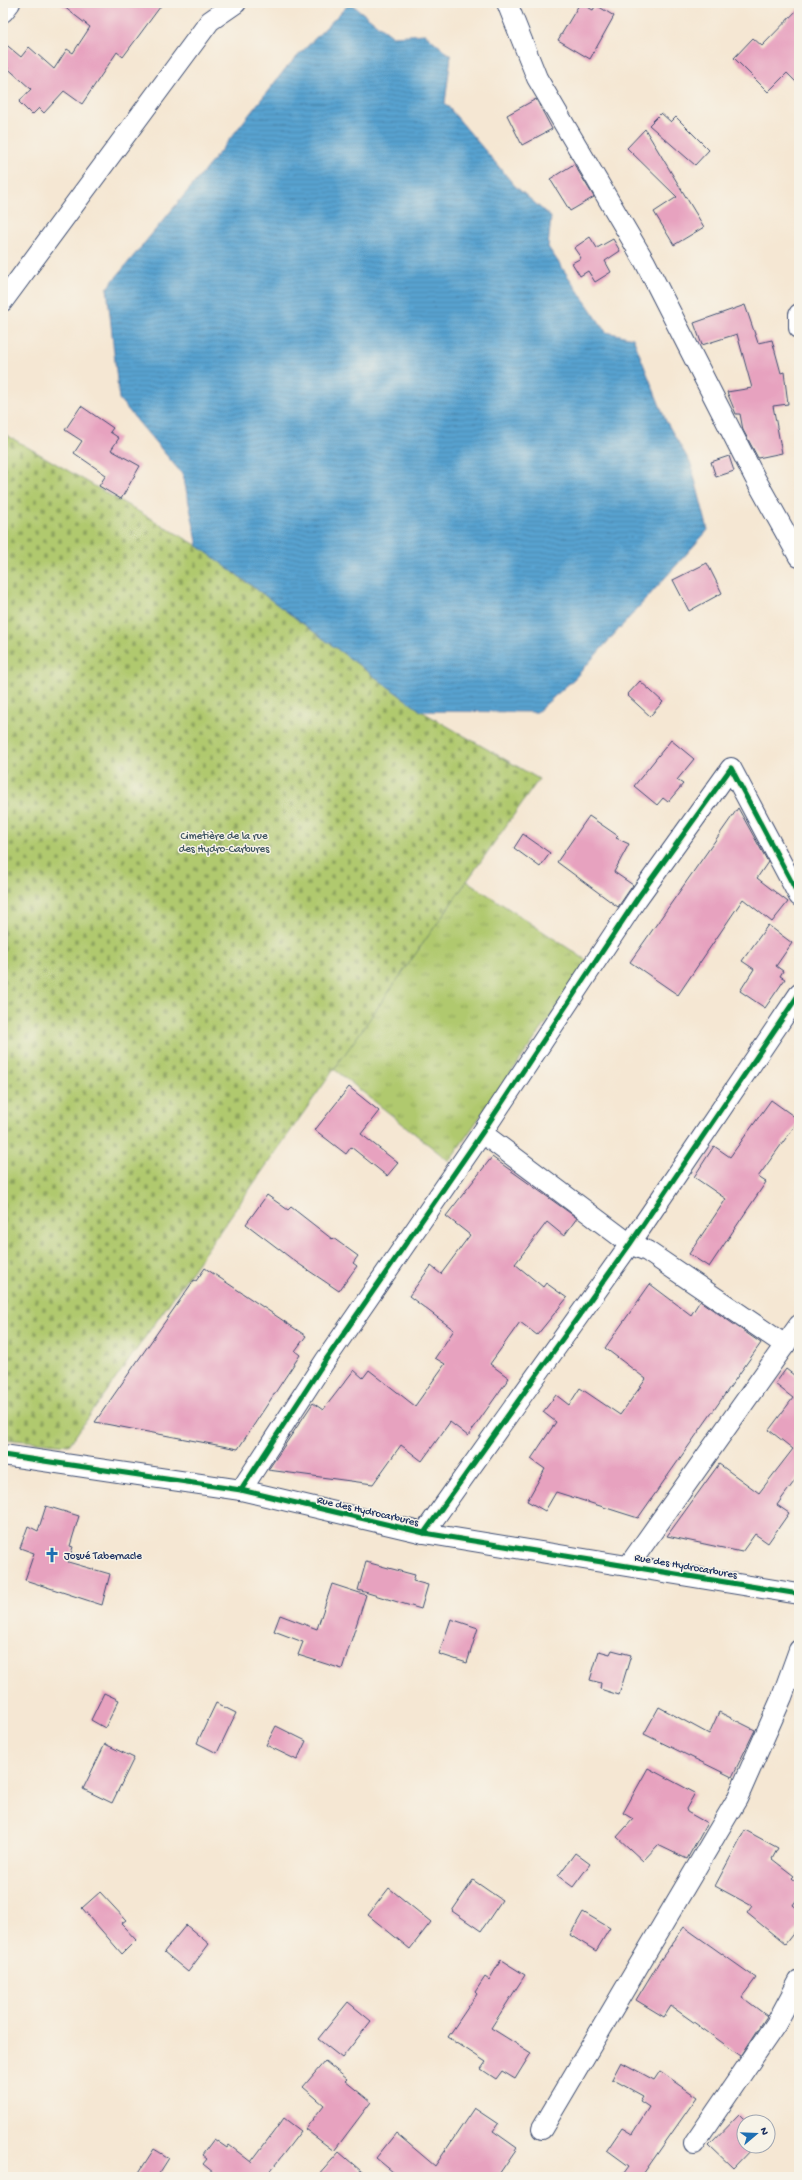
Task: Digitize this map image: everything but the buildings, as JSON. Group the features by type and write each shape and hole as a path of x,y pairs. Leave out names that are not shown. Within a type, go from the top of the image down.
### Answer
{"street":[{"path":"3,12 10,3"},
{"path":"3,301 210,21 236,3"},
{"path":"508,3 537,78 645,262 754,478 799,557"},
{"path":"799,314 799,328"},
{"path":"241,1490 325,1361 482,1133 637,899 731,768 799,896"},
{"path":"424,1534 630,1244 799,994"},
{"path":"482,1133 630,1244 647,1251 785,1345"},
{"path":"629,1565 799,1325"},
{"name":"Rue des Hydrocarbures","path":"3,1455 241,1490 424,1534 629,1565 799,1594"},
{"path":"542,2129 737,1799 782,1697 799,1650"},
{"path":"694,2144 776,2024 799,1981"}],"green space":[{"name":"Cimetière de la rue des Hydro-Carbures","path":"3,433 198,546 421,711 539,779 69,1445 3,1439"},
{"path":"467,881 589,962 449,1161 334,1069"}],"water":[{"path":"350,3 392,36 425,34 451,56 445,103 515,186 551,217 548,247 606,332 633,338 666,421 691,464 708,530 574,679 537,712 421,711 198,546 183,475 119,399 107,288 210,164 286,68"}],"cycle path":[{"path":"241,1490 325,1361 482,1133 637,899 731,768 799,896"},
{"path":"424,1533 630,1244 799,994"},
{"path":"3,1455 241,1490 424,1533 799,1594"}],"place":[{"name":"Josué Tabernacle","path":"52,1555"}]}
